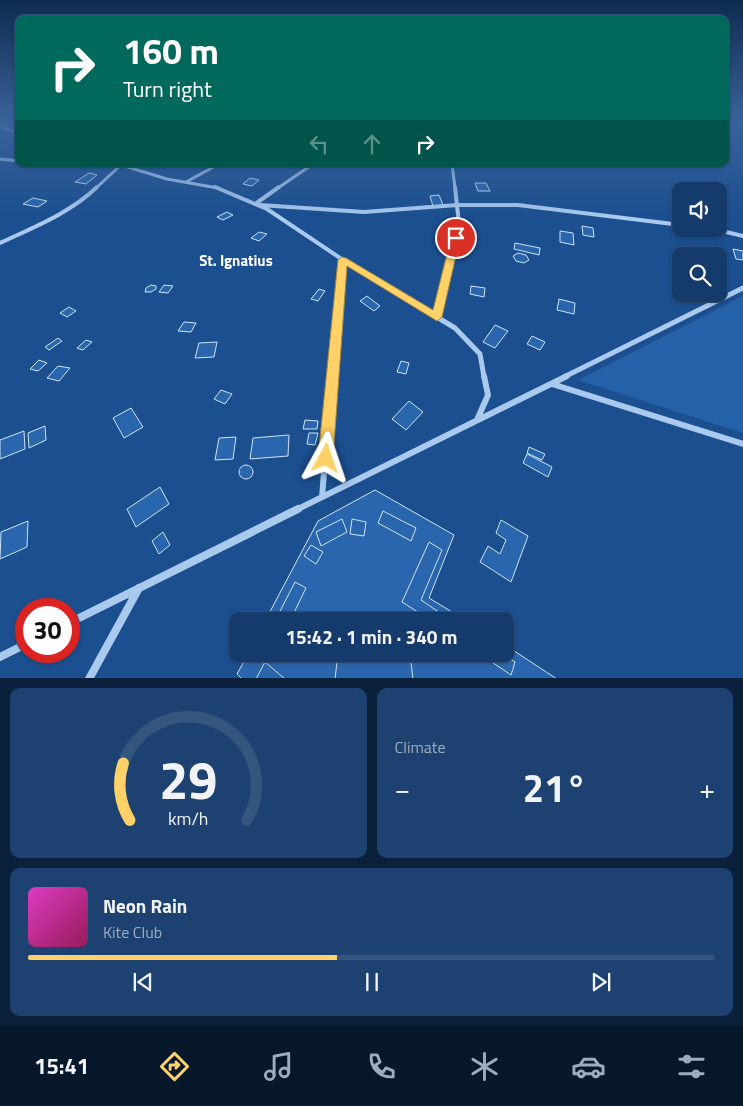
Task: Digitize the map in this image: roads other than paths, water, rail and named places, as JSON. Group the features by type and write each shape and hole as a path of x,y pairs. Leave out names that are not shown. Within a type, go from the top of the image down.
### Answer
{"street":[{"path":"0,159 15,161"},
{"path":"0,244 54,218 87,197 118,167"},
{"path":"130,167 167,179 214,187 267,209 342,260 455,328 480,354 488,395 477,421"},
{"path":"185,182 213,167"},
{"path":"255,204 309,167"},
{"path":"437,317 438,306 447,283 459,224 452,167"},
{"path":"255,204 364,212 457,205 518,205 672,224"},
{"path":"727,232 743,236"},
{"path":"322,497 342,260"},
{"path":"80,618 743,288"},
{"path":"552,383 743,444"},
{"path":"89,678 140,588"},
{"path":"0,657 15,650"}],"district":[{"name":"St. Ignatius","path":"236,261"}]}
